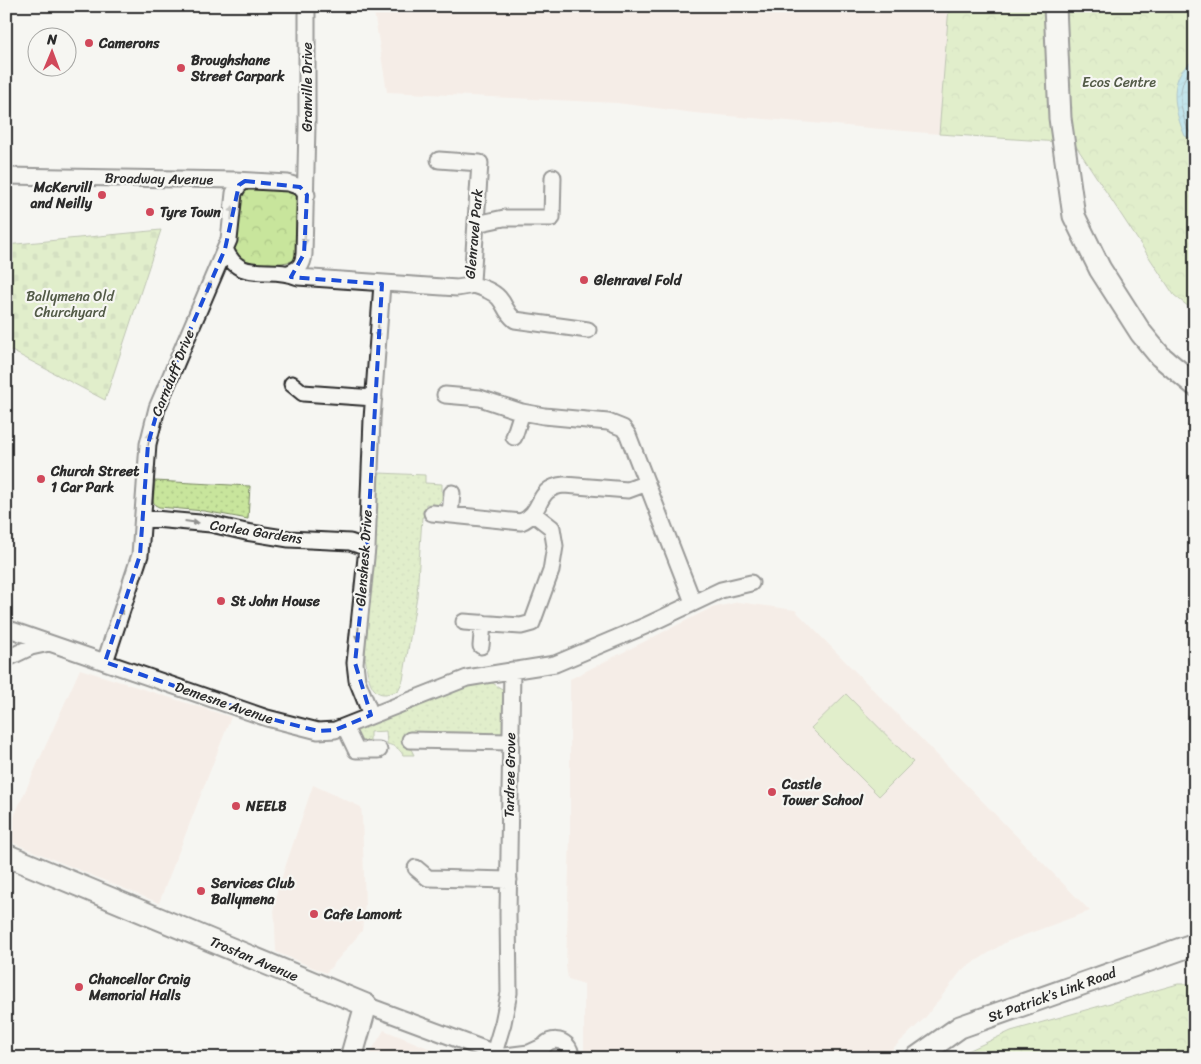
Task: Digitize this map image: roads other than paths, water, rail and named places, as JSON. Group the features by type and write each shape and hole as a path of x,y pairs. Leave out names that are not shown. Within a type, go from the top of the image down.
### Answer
{"street":[{"name":"Granville Drive","path":"303,263 307,194 307,6"},
{"path":"1055,6 1060,118 1074,216 1100,269 1141,333 1160,356 1195,385"},
{"name":"Glenravel Park","path":"225,249 234,264 248,271 289,273 298,277 382,284 457,288 470,284 480,163 439,160"},
{"path":"288,183 307,168"},
{"name":"Broadway Avenue","path":"6,176 288,183 300,187 307,194"},
{"path":"476,224 504,218 552,218 553,177"},
{"name":"Carnduff Drive","path":"105,662 140,554 148,444 157,408 225,249 228,240 234,193 239,185 245,181"},
{"path":"289,273 297,270 303,263 319,279"},
{"name":"Glenshesk Drive","path":"371,715 358,680 356,663 367,548 367,516 382,284"},
{"path":"470,284 495,294 500,299 507,313 522,323 588,330"},
{"path":"292,384 303,393 374,398"},
{"path":"445,395 480,398 522,412 544,416 608,422 618,425 626,431 693,602"},
{"path":"514,438 522,412"},
{"path":"432,514 521,522 534,514 544,493 554,486 564,485 628,490 647,483"},
{"path":"450,515 452,493"},
{"path":"464,622 522,626 532,623 551,571 555,546 552,528 534,514"},
{"name":"Corlea Gardens","path":"143,518 211,524 289,539 350,542 367,548"},
{"name":"Demesne Avenue","path":"11,630 296,726 324,731 346,727 371,715 467,678 555,664 645,626 721,590 751,583"},
{"path":"481,646 483,623"},
{"path":"7,660 11,630"},
{"path":"7,660 31,647 49,643"},
{"name":"Tardree Grove","path":"502,1055 503,1023 509,993 508,914 512,670"},
{"path":"346,727 356,750 379,750"},
{"path":"418,744 510,742"},
{"name":"Trostan Avenue","path":"6,855 366,1006 502,1055 542,1052 552,1041 562,1042 570,1049 571,1058"},
{"path":"416,868 428,878 509,880"},
{"name":"St Patrick’s Link Road","path":"916,1058 960,1027 1195,944"},
{"path":"351,1058 366,1006"}],"water":[{"path":"1195,60 1195,88 1192,109 1195,119 1195,140 1185,136 1179,121 1175,89 1184,68"}],"place":[{"name":"Camerons","path":"89,43"},
{"name":"Broughshane Street Carpark","path":"181,68"},
{"name":"McKervill and Neilly","path":"102,195"},
{"name":"Tyre Town","path":"150,212"},
{"name":"Glenravel Fold","path":"584,280"},
{"name":"Church Street 1 Car Park","path":"41,479"},
{"name":"St John House","path":"221,601"},
{"name":"Castle Tower School","path":"772,792"},
{"name":"NEELB","path":"236,806"},
{"name":"Services Club Ballymena","path":"201,891"},
{"name":"Cafe Lamont","path":"314,914"},
{"name":"Chancellor Craig Memorial Halls","path":"79,987"}],"park label":[{"name":"Ecos Centre","path":"1119,82"},
{"name":"Ballymena Old Churchyard","path":"70,304"}]}
